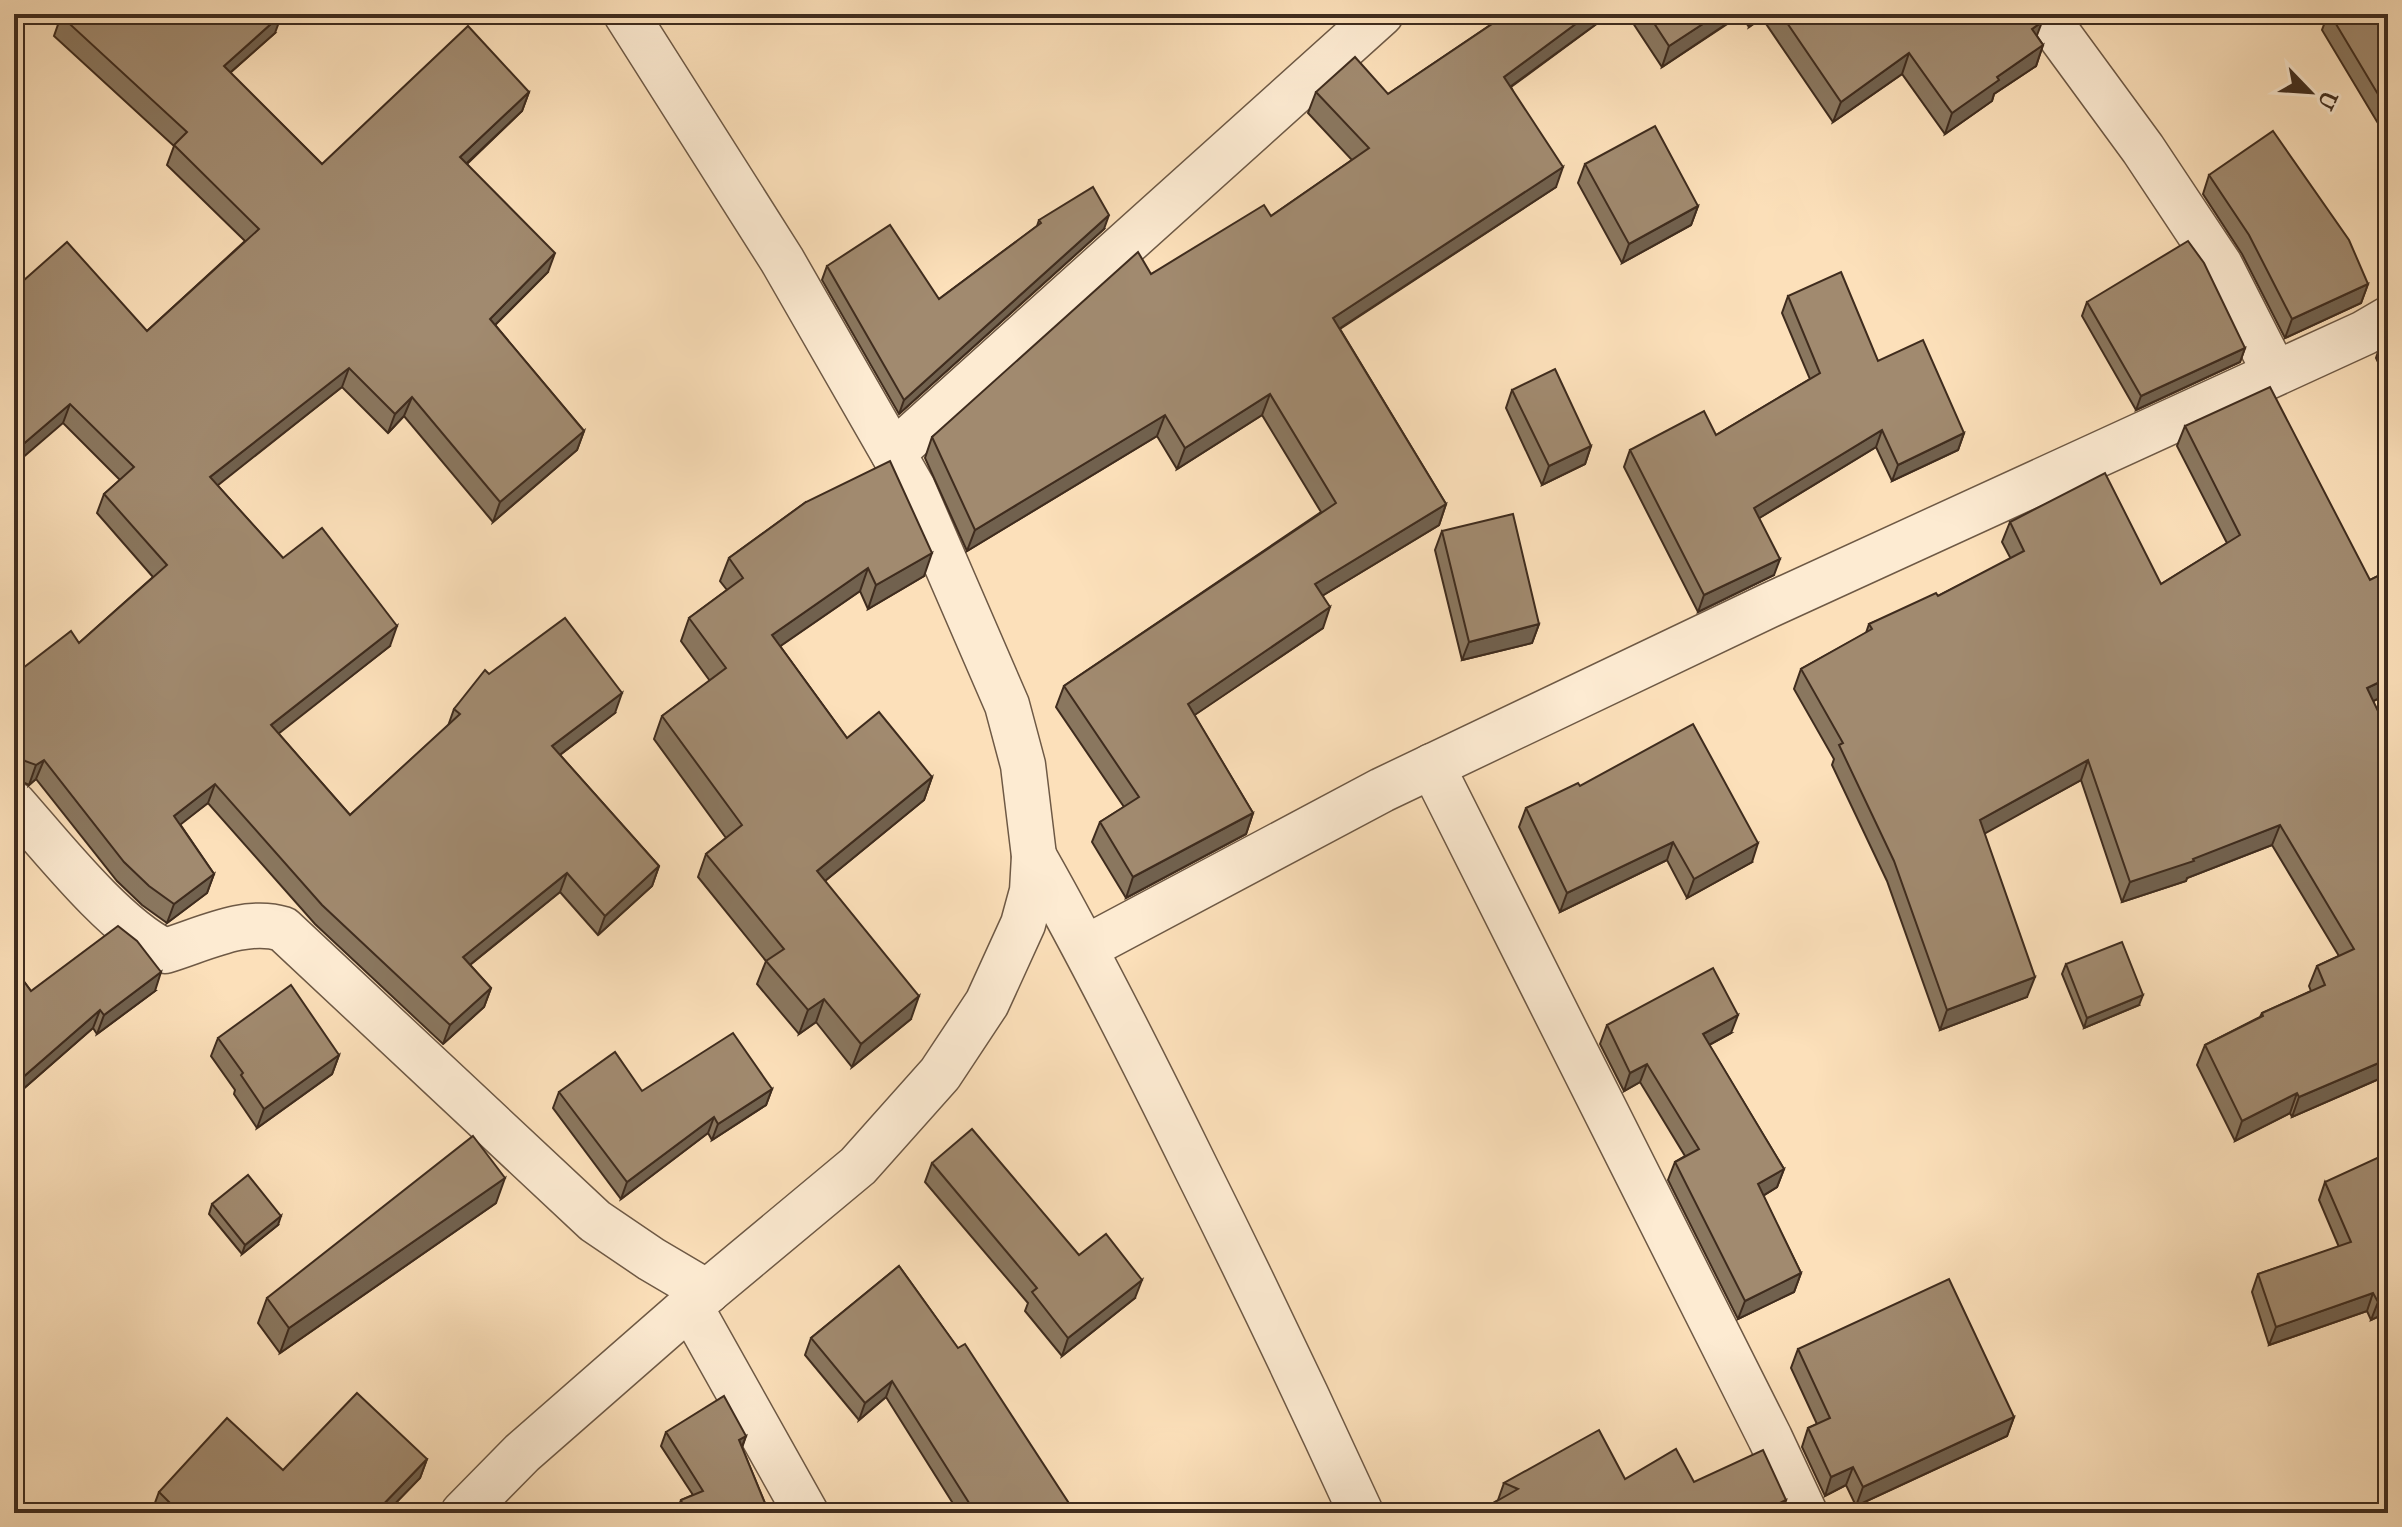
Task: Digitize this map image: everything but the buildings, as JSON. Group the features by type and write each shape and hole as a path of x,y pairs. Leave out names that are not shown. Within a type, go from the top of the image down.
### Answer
{"street":[{"path":"463,1513 522,1453 858,1166 940,1074 987,1003 1023,924 1032,891 1034,856 1023,765 1007,705 913,488 782,260 626,14"},
{"path":"893,453 1381,14"},
{"path":"2044,14 2143,149 2220,265 2275,373"},
{"path":"1087,947 1382,790 1799,592 2388,319"},
{"path":"1432,766 1805,1513"},
{"path":"20,823 144,941 165,951 251,925 283,929 595,1221 651,1259 699,1299 806,1513"},
{"path":"1034,856 1087,947 1298,1373 1361,1513"}]}
